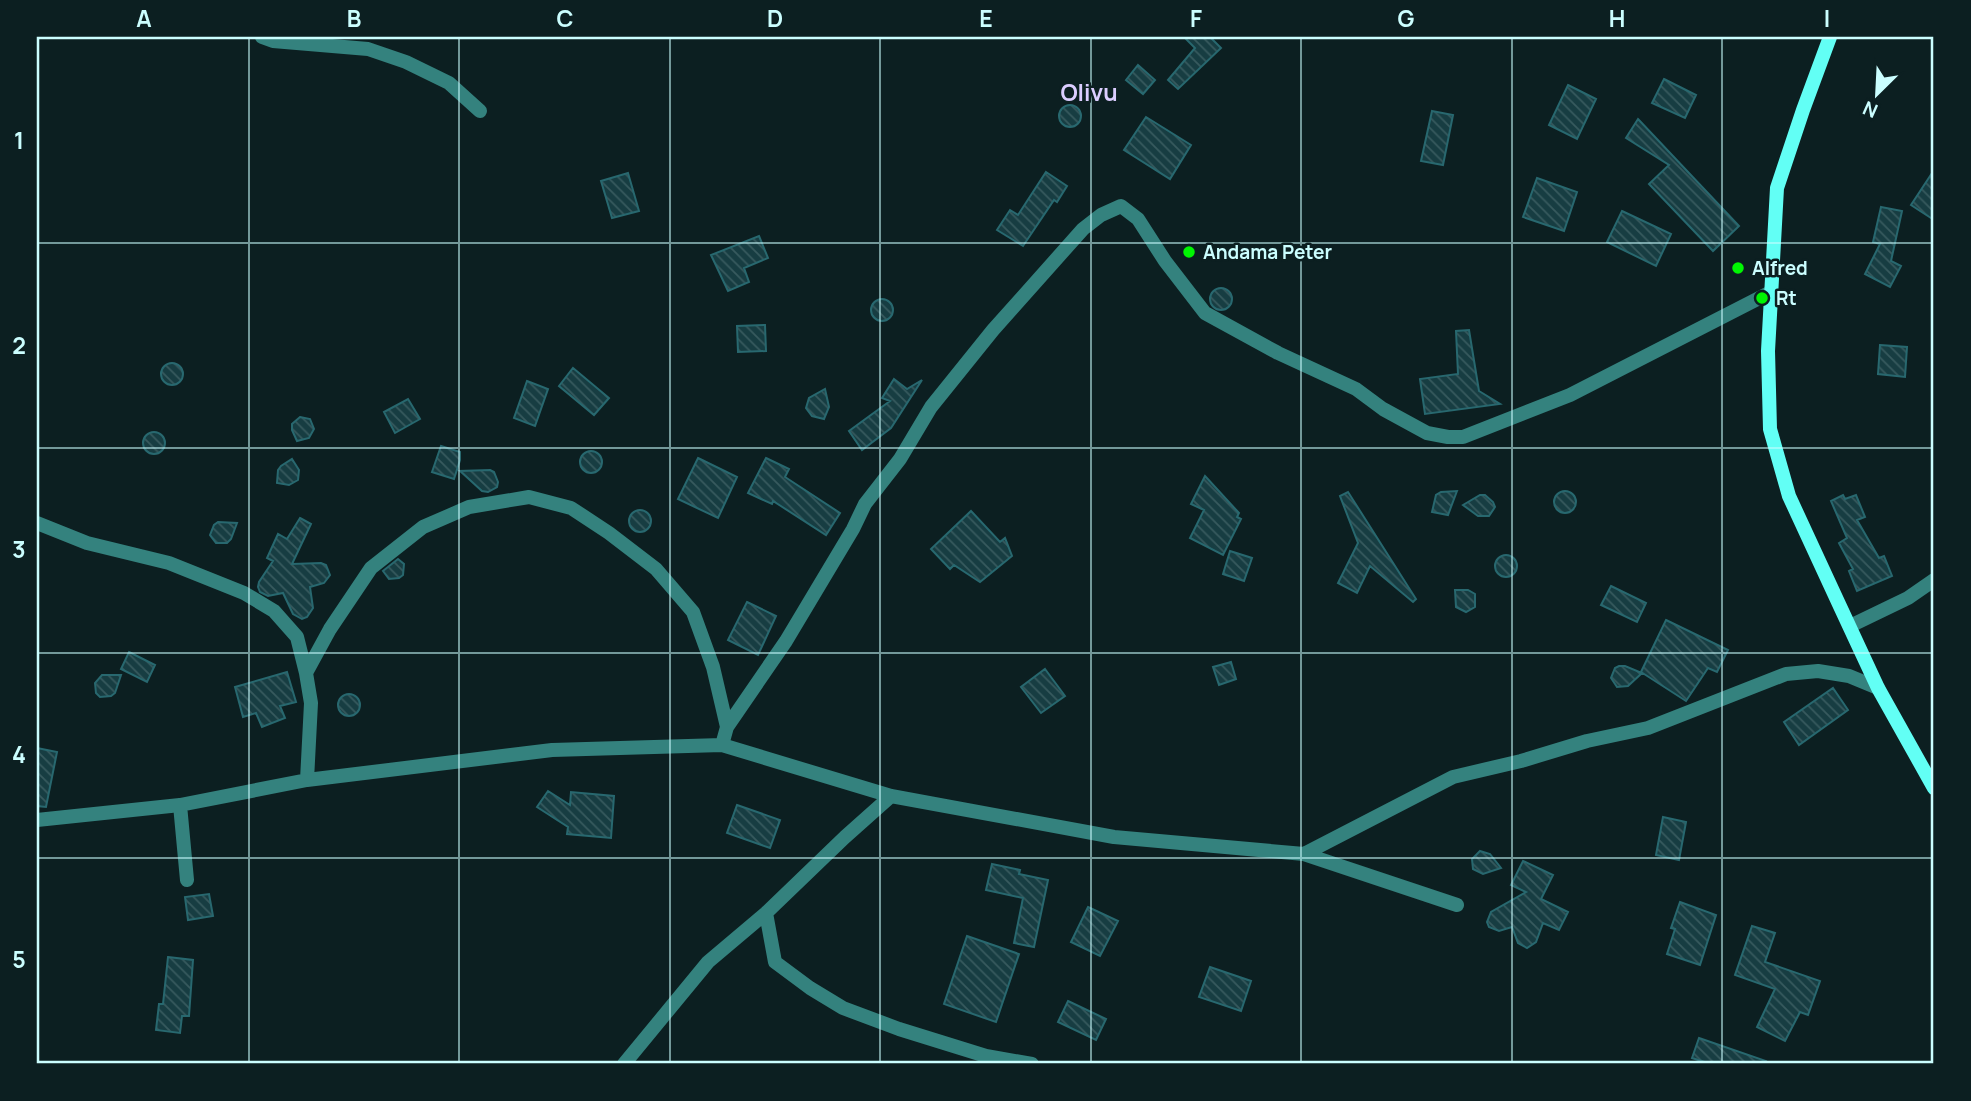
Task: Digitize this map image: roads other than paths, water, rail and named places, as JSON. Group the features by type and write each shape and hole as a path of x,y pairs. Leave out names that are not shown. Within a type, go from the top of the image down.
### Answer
{"street":[{"path":"262,37 273,41 368,50 407,62 449,83 480,111"},
{"path":"1830,37 1777,188 1768,351 1770,429 1790,495 1878,688 1934,788"},
{"path":"722,745 727,727 786,641 853,529 864,505 900,459 931,407 993,330 1083,229 1101,215 1121,206 1138,219 1165,261 1205,313 1278,353 1356,389 1383,409 1427,432 1448,437 1463,438 1570,395 1771,292"},
{"path":"306,673 330,629 371,568 423,527 469,508 529,497 572,508 656,569 693,612 713,667 727,727"},
{"path":"37,523 87,543 169,563 244,593 274,611 297,638 306,673 311,704 307,780"},
{"path":"1850,626 1908,598 1934,580"},
{"path":"1304,853 1453,777 1521,761 1587,741 1648,728 1786,674 1818,671 1849,676 1878,688"},
{"path":"37,820 180,805 307,780 552,750 722,745 891,796 1114,837 1304,853 1457,905"},
{"path":"624,1064 708,962 766,913 891,796"},
{"path":"180,805 187,880"},
{"path":"766,913 775,962 843,1008 986,1056 1032,1064"}],"place":[{"name":"Andama Peter","path":"1189,252"},
{"name":"Alfred","path":"1738,268"},
{"name":"Rt","path":"1762,298"}],"district":[{"name":"Olivu","path":"1089,92"}]}
